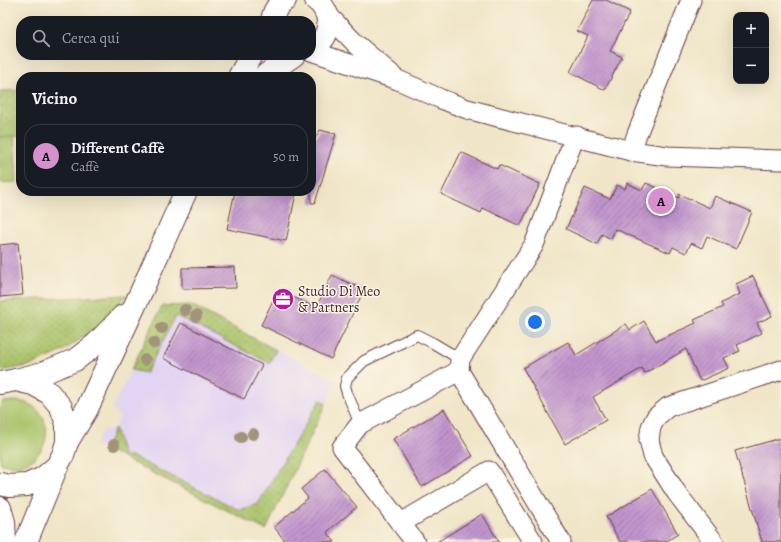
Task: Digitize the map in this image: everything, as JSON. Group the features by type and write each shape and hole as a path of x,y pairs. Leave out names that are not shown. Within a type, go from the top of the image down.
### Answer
{"main road":[{"path":"316,46 323,40 327,32 328,23 322,5"},
{"path":"242,72 248,60"},
{"path":"271,72 287,60"},
{"path":"26,542 57,466 63,455 67,442 87,409 184,196"},
{"path":"8,382 43,373 74,360 96,344 110,331 138,298"},
{"path":"8,382 33,384 49,393 61,407 67,424 67,442"},
{"path":"0,484 9,486 27,485 43,478 57,466"},
{"path":"0,508 4,522 5,542"}],"street":[{"path":"631,151 691,0"},
{"path":"322,5 356,44 398,80"},
{"path":"316,52 398,80 467,109 631,151 667,156 781,160"},
{"path":"415,542 342,447 360,424 460,365 534,245 572,144 577,136"},
{"path":"460,365 561,542"},
{"path":"714,542 676,492 653,456 648,440 651,427 656,417 668,407 781,370"},
{"path":"401,523 489,471 533,542"}],"lane":[{"path":"360,424 347,393 346,386 347,378 364,361 416,335 433,342 460,365"}],"shaded area":[{"path":"191,305 337,381 266,530 96,444 102,431 115,428 120,417 112,409 162,306"}],"green space":[{"path":"16,90 16,136 0,137 0,91"},
{"path":"14,136 16,182 0,183 0,137"},
{"path":"127,295 102,324 63,351 32,365 0,370 0,301"},
{"path":"191,305 276,350 269,363 176,316 146,373 131,370 162,306"},
{"path":"320,400 326,404 266,530 105,449 115,428 123,455 133,457 239,510 258,504"},
{"path":"2,402 24,402 34,407 41,414 45,422 46,431 46,440 37,455 30,461 16,466 0,463 0,404"}],"building":[{"path":"593,0 606,0 630,12 610,51 622,57 605,90 570,72 588,36 577,31"},
{"path":"320,130 336,134 315,203 311,203 311,196 316,196 316,137"},
{"path":"461,152 497,169 499,165 540,184 520,226 483,208 481,213 441,194"},
{"path":"627,183 642,190 646,183 679,198 679,194 710,208 715,196 752,212 736,249 707,236 702,248 691,243 686,253 673,247 670,253 615,229 611,239 602,234 597,244 566,229 585,188 610,199 617,185 625,189"},
{"path":"234,196 295,196 286,241 227,229"},
{"path":"18,243 23,295 0,297 0,245"},
{"path":"235,267 236,288 182,289 182,268"},
{"path":"332,275 364,290 331,359 261,325 278,290 316,308"},
{"path":"753,276 772,316 757,323 762,333 737,345 740,351 724,358 729,368 700,381 686,349 645,373 642,368 593,397 606,420 565,444 523,368 568,342 576,355 626,324 630,330 644,321 656,341 696,323 694,320 723,307 721,303 740,294 736,284"},
{"path":"181,323 262,365 244,399 163,358"},
{"path":"444,409 473,456 422,487 393,439"},
{"path":"781,438 781,542 762,542 735,451"},
{"path":"325,469 357,507 327,532 335,542 286,542 274,527 308,498 301,489"},
{"path":"652,489 678,534 665,542 620,542 606,517"},
{"path":"482,514 499,542 437,542"}],"place":[{"name":"Different Caffè","path":"661,201"},
{"name":"Studio Di Meo & Partners","path":"283,299"}]}
